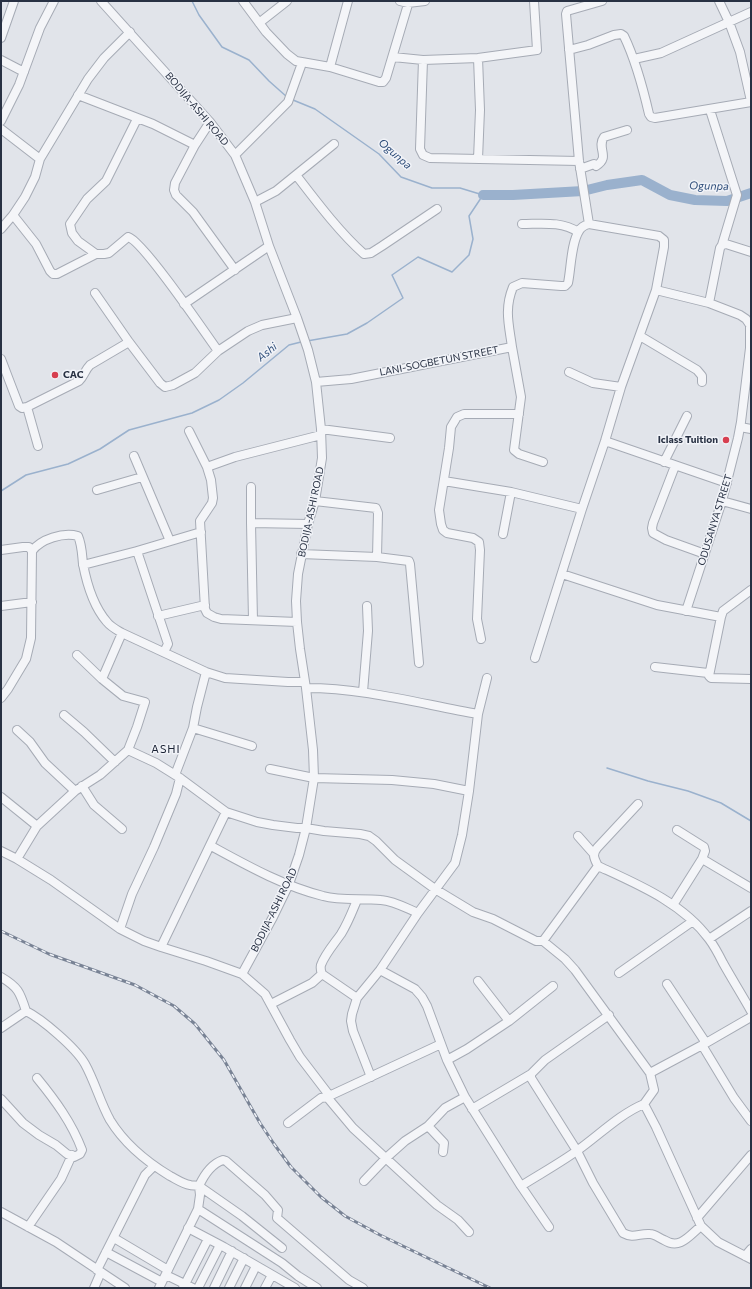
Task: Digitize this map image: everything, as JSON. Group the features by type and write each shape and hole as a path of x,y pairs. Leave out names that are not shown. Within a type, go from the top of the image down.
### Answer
{"street":[{"path":"1,38 14,1"},
{"path":"1,121 24,72 34,42 54,1"},
{"name":"BODIJA-ASHI ROAD","path":"101,1 210,122 235,155 255,202 269,246 297,318 308,350 316,382 322,458 315,501 301,554 297,586 297,622 306,685 313,750 314,778 306,828 299,856 289,884 270,923 242,974"},
{"path":"243,1 259,24 296,61 330,67 379,82 383,82 386,78 408,2"},
{"path":"259,24 287,1"},
{"path":"330,67 348,1"},
{"path":"400,1 425,1"},
{"path":"393,57 423,60 478,58 537,50 534,1"},
{"path":"589,224 580,165 566,14 567,11 602,1"},
{"path":"569,50 588,45 614,35 621,34 624,36 634,60 651,117 655,118 710,110 751,102 740,52 729,22 719,1"},
{"path":"634,60 661,53 751,12"},
{"path":"1,229 13,215 30,188 40,159 88,79 104,58 130,32"},
{"path":"478,58 480,110 478,160"},
{"path":"1,60 24,72"},
{"path":"423,60 420,149 423,155 430,158 478,160 532,159 580,165 594,164 596,166 604,157 601,142 604,137 627,130"},
{"path":"235,155 289,99 302,63"},
{"path":"78,95 137,119 154,124 195,145"},
{"path":"709,303 720,248 736,198 710,110"},
{"path":"96,254 78,240 72,233 70,224 87,199 106,181 137,119"},
{"path":"210,122 195,145 175,183 174,190 176,195 193,212 235,270"},
{"path":"1,128 40,159"},
{"path":"255,202 276,190 334,144"},
{"path":"296,175 344,234 364,254 371,253 437,209"},
{"path":"13,215 36,244 53,274 57,274 96,254 104,254 109,252 128,237 131,238 153,261 201,325 218,351"},
{"path":"522,224 558,225 570,227 578,232 585,225 589,224 659,236 664,240 656,290 621,387 535,658"},
{"name":"LANI-SOGBETUN STREET","path":"316,382 351,379 512,347 507,312 513,287 522,283 565,286 568,283 573,251 578,232"},
{"path":"722,245 726,244 751,252"},
{"path":"184,304 269,246"},
{"name":"ODUSANYA STREET","path":"656,290 709,303 740,314 750,325 750,348 740,427 727,483 686,611"},
{"path":"95,292 129,342 164,387 173,385 195,373 218,351 248,331 262,325 297,318"},
{"path":"640,336 697,370 702,376 702,382"},
{"path":"1,359 19,406 22,408 27,408 79,381 90,365 129,342"},
{"path":"512,347 521,397 514,450 519,454 543,462"},
{"path":"569,372 597,384 621,387"},
{"path":"27,408 38,446"},
{"path":"480,639 477,619 480,550 479,542 474,538 447,533 443,530 441,524 440,510 451,427 457,417 464,414 519,414"},
{"path":"664,462 687,416"},
{"path":"740,427 751,429"},
{"path":"189,431 211,480 213,498 212,503 200,521 205,605 207,613 214,617 297,622"},
{"path":"206,467 321,432 390,438"},
{"path":"605,440 675,466 727,483"},
{"path":"134,456 170,541"},
{"path":"675,466 653,523 653,533 666,540 705,554"},
{"path":"97,490 142,477"},
{"path":"444,481 511,492 582,509"},
{"path":"251,487 253,620"},
{"path":"503,534 511,492"},
{"path":"722,500 751,509"},
{"path":"315,501 376,508 378,514 377,558"},
{"path":"251,523 308,524"},
{"path":"83,565 201,532"},
{"path":"32,552 36,546 59,536 78,536 80,540 83,565 92,597 108,623 122,633 206,672 225,678 288,682 363,692 478,714"},
{"path":"1,550 29,547 32,552 31,638 26,658 1,698"},
{"path":"137,551 168,644 164,652"},
{"path":"301,554 408,561 410,564 419,663"},
{"path":"562,574 645,602 720,617"},
{"path":"751,590 723,611 720,617 708,673 711,678 751,679"},
{"path":"1,606 32,602"},
{"path":"158,616 205,605"},
{"path":"363,692 368,631 367,606"},
{"path":"102,678 122,633"},
{"path":"17,858 37,826 79,789 100,775 128,750 145,702 123,696 77,655"},
{"path":"655,667 708,673"},
{"path":"120,929 132,894 176,794 178,776 193,728 206,672"},
{"path":"371,1077 356,1038 351,1021 352,1014 357,998 380,970 418,913 455,862 469,790 478,714 488,678"},
{"path":"64,715 115,762"},
{"path":"193,728 252,746"},
{"path":"17,730 30,742 45,763 79,789 94,805 122,829"},
{"path":"128,750 156,763 178,776 226,812 257,822 273,825 369,836 395,860 435,889 473,912 493,919 536,941 543,941 570,964 609,1015 650,1073 654,1090 644,1104 637,1107 577,1151 521,1186"},
{"path":"270,769 314,778 392,780 434,784 469,790"},
{"path":"1,797 37,826"},
{"path":"593,853 638,804"},
{"path":"161,948 226,812"},
{"path":"673,905 702,859 705,851 704,847 677,830"},
{"path":"578,836 593,853 593,857 598,866 631,881 673,905 693,921 709,939 751,1011"},
{"path":"211,846 250,867 324,897 357,900 382,900 396,903 418,913"},
{"path":"1,851 17,858 51,880 120,929 161,948 206,961 242,974 266,994 293,1046 328,1096 353,1128 437,1205 458,1220 469,1232"},
{"path":"702,859 751,888"},
{"path":"543,941 598,866"},
{"path":"357,900 349,919 320,966 322,974 357,998"},
{"path":"709,939 751,911"},
{"path":"619,974 693,921"},
{"path":"380,970 415,989 422,997 427,1006 447,1060 465,1097 521,1186 549,1226"},
{"path":"271,1004 312,983 322,974"},
{"path":"1,977 14,986 20,993 26,1011 44,1022 78,1055 84,1063 110,1120 119,1133 154,1166 181,1182 199,1186 242,1216 282,1248"},
{"path":"478,981 509,1021"},
{"path":"667,984 750,1118"},
{"path":"447,1060 467,1049 509,1021 553,986"},
{"path":"1,1028 26,1011"},
{"path":"472,1109 531,1074 545,1060 609,1015"},
{"path":"650,1073 704,1044 751,1016"},
{"path":"288,1123 317,1100 371,1077 441,1044"},
{"path":"531,1074 531,1078 577,1151 593,1183 623,1233 629,1236 653,1234 669,1244 676,1244 682,1242 701,1226"},
{"path":"1,1099 22,1123 67,1154 74,1156 82,1153 80,1144 55,1100 37,1078"},
{"path":"364,1182 386,1158 405,1141 428,1126 445,1108 465,1097"},
{"path":"644,1104 656,1126 701,1226 718,1242 748,1258 751,1249"},
{"path":"428,1126 444,1143 443,1152"},
{"path":"28,1227 61,1179 72,1155"},
{"path":"697,1218 751,1155"},
{"path":"164,1279 198,1209 200,1196 199,1186 204,1174 218,1161 223,1160 265,1195 278,1210 276,1218 349,1280 363,1288"},
{"path":"94,1288 106,1252 145,1175 154,1166"},
{"path":"198,1209 282,1263 298,1276 317,1288"},
{"path":"2,1214 56,1242 125,1288"},
{"path":"188,1228 232,1251 296,1288"},
{"path":"114,1238 164,1279"},
{"path":"184,1286 208,1239"},
{"path":"198,1288 220,1245"},
{"path":"214,1288 232,1251"},
{"path":"106,1252 164,1279 193,1288"},
{"path":"229,1288 244,1258"},
{"path":"245,1288 256,1266"},
{"path":"265,1288 272,1275"}],"waterway":[{"name":"Ogunpa","path":"192,1 199,15 222,47 249,60 287,97"},
{"name":"Ashi","path":"293,100 315,109 379,154 401,177 432,188 460,188 483,195 469,216 473,239 469,255 452,272 418,257 392,275 403,298 367,323 347,334 307,341"},
{"name":"Ogunpa","path":"483,195 583,191 607,185 642,180 670,195 695,200 727,201 751,193"},
{"name":"Ashi","path":"1,491 26,475 68,464 100,449 129,430 192,413 219,400 243,383 289,345 301,342"},
{"path":"607,768 648,781 688,791 721,803 751,821"}],"railway":[{"path":"1,931 49,954 135,985 174,1006 195,1024 224,1060 260,1123 274,1144 291,1167 321,1197 345,1216 380,1235 490,1288"}],"place":[{"name":"CAC","path":"55,375"},
{"name":"Iclass Tuition","path":"726,440"}],"district":[{"name":"ASHI","path":"166,749"}]}
